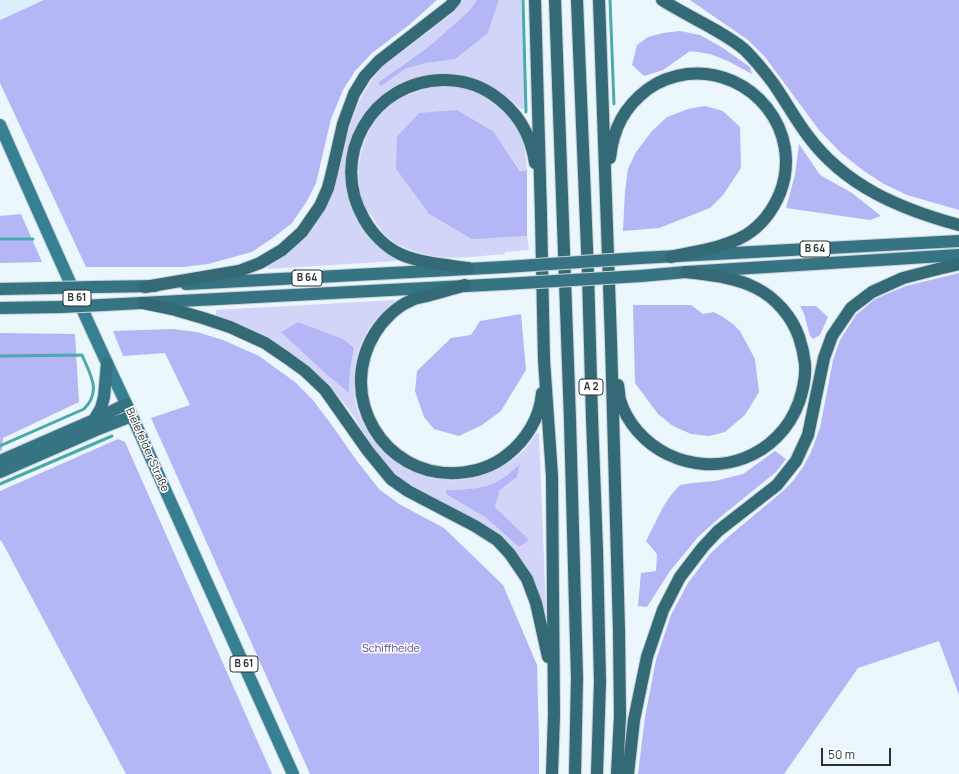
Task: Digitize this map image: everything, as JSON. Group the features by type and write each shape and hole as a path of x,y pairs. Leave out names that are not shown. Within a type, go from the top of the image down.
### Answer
{"highway":[{"path":"145,287 239,271 260,263 282,250 302,232 320,206 328,188 346,116 354,94 365,76 379,61 450,6 455,0"},
{"path":"535,0 542,215 544,360 552,476 554,715 552,774"},
{"name":"A 2","path":"555,0 576,631 577,678 575,774"},
{"name":"A 2","path":"577,0 597,550 600,682 597,774"},
{"path":"599,0 619,631 620,716 617,774"},
{"path":"662,0 743,48 757,62 773,83 808,137 831,162 856,182 901,206 959,225"},
{"path":"605,195 611,144 620,120 633,102 651,87 671,78 688,74 705,74 727,78 756,95 771,112 781,133 784,144 786,166 784,178 777,199 765,219 746,235 722,245 671,257"},
{"path":"468,268 410,258 399,254 380,240 369,228 360,213 353,191 351,169 356,141 364,125 374,111 395,93 415,84 437,80 448,80 469,84 485,90 499,98 514,114 526,132 533,154 542,215"},
{"name":"B 64","path":"0,289 145,287 959,241"},
{"name":"B 64","path":"0,308 103,305 504,284 959,255"},
{"path":"628,774 634,720 647,657 663,610 680,577 703,546 718,531 777,485 796,461 808,435 824,358 832,336 851,308 872,292 903,278 938,268 959,264"},
{"path":"611,341 620,399 624,409 642,436 660,451 684,461 710,465 721,464 732,462 754,454 784,430 796,410 804,387 805,364 796,330 785,312 767,295 757,288 745,283 686,272"},
{"path":"465,286 410,300 392,312 378,329 367,348 362,364 360,380 363,402 370,423 382,441 390,449 408,462 428,470 450,474 473,471 504,458 520,443 538,414 544,360"},
{"path":"143,303 172,309 203,318 265,343 305,371 325,390 368,451 391,479 497,540 510,554 527,579 536,603 548,656 554,715"},
{"path":"0,311 29,307"},
{"name":"B 61","path":"94,420 101,408 104,397 106,363"},
{"path":"0,461 94,420 126,404"},
{"path":"0,472 132,416"}],"main road":[{"name":"Bielefelder Straße","path":"0,125 106,363 132,416 293,774"}],"shaded area":[{"path":"0,0 44,0 0,20"},
{"path":"463,0 477,0 469,11 432,44 402,65 381,85 405,69 426,63 488,33 499,0 521,0 525,108 521,109 490,85 477,79 462,75 433,74 420,76 396,86 374,102 358,123 352,135 348,149 346,170 348,192 356,215 367,236 396,258 395,261 268,269 268,265 286,254 307,234 325,209 340,169 350,125 361,98 371,81 384,66 454,12"},
{"path":"437,87 456,87 477,93 487,98 504,112 517,129 522,139 525,150 527,170 521,171 494,132 396,169 429,214 472,238 527,236 529,250 505,252 505,254 458,258 446,258 423,254 397,244 390,239 384,234 366,208 361,193 359,162 369,133 387,108 400,99 418,91"},
{"path":"395,300 371,325 357,355 354,378 355,398 360,417 365,428 371,438 387,454 406,467 434,479 452,480 474,478 498,469 519,455 536,434 539,433 546,611 544,611 516,553 410,487 377,453 350,411 336,394 307,365 290,352 256,332 216,315 216,310","holes":["298,322 354,348 350,370 349,393 281,332","519,464 517,477 500,490 495,507 528,540 519,547 485,517 446,494 446,490 475,489 491,485 502,479"]}],"green space":[{"path":"44,0 437,0 409,25 372,53 355,71 343,90 331,119 316,183 307,201 292,223 274,237 252,252 208,264 183,267 86,267 0,83 0,20"},
{"path":"477,0 499,0 488,33 455,59 426,63 405,69 381,86 378,83 432,44 469,11"},
{"path":"690,0 959,0 959,210 907,195 884,184 864,171 841,153 819,130 765,57 748,40"},
{"path":"680,31 700,35 723,48 750,67 752,74 728,61 710,54 690,51 663,70 644,76 632,65 637,45 648,37"},
{"path":"705,106 723,111 740,127 741,168 723,195 710,208 659,228 623,231 625,191 628,169 636,152 652,131 667,117 688,109"},
{"path":"457,110 494,132 520,171 527,170 527,236 472,239 429,214 396,169 397,137 419,113"},
{"path":"799,144 820,175 852,193 881,216 870,220 786,208 795,175"},
{"path":"21,214 42,262 0,263 0,216"},
{"path":"959,273 959,695 939,641 858,668 784,774 638,774 645,717 656,660 671,615 688,583 710,554 783,491 793,481 803,467 811,452 820,428 833,360 840,340 856,315 875,299 906,286"},
{"path":"633,305 691,305 703,314 714,312 733,324 740,331 755,359 759,392 745,415 725,432 709,436 691,434 673,426 658,414 635,383"},
{"path":"800,306 816,306 828,317 820,335 813,339 810,336 804,314"},
{"path":"521,314 526,370 501,411 482,425 459,436 434,429 424,417 415,391 417,371 451,338 471,335 480,321"},
{"path":"298,322 343,339 354,348 350,370 349,393 281,332"},
{"name":"Schiffheide","path":"173,329 197,332 223,340 259,356 295,382 312,399 379,489 399,504 444,528 503,585 537,665 539,774 310,774 151,418 190,405 165,353 123,356 113,331"},
{"path":"0,333 75,334 79,402 3,438 2,450 0,451"},
{"path":"118,439 125,442 272,774 126,774 1,540 0,541 0,491"},
{"path":"775,451 786,459 776,472 698,537 670,571 647,607 638,606 641,573 656,571 657,554 646,541 663,507 671,495 680,485 715,481 743,474"},
{"path":"520,464 517,477 500,490 495,507 529,540 519,547 485,517 446,494 446,490 468,489 490,485 503,478"}],"waterway":[{"path":"523,0 526,112"},
{"path":"610,0 614,104"},
{"path":"0,239 33,239"},
{"path":"0,356 82,355 93,382 92,396 84,409 0,446"},
{"path":"0,484 112,436"}]}
